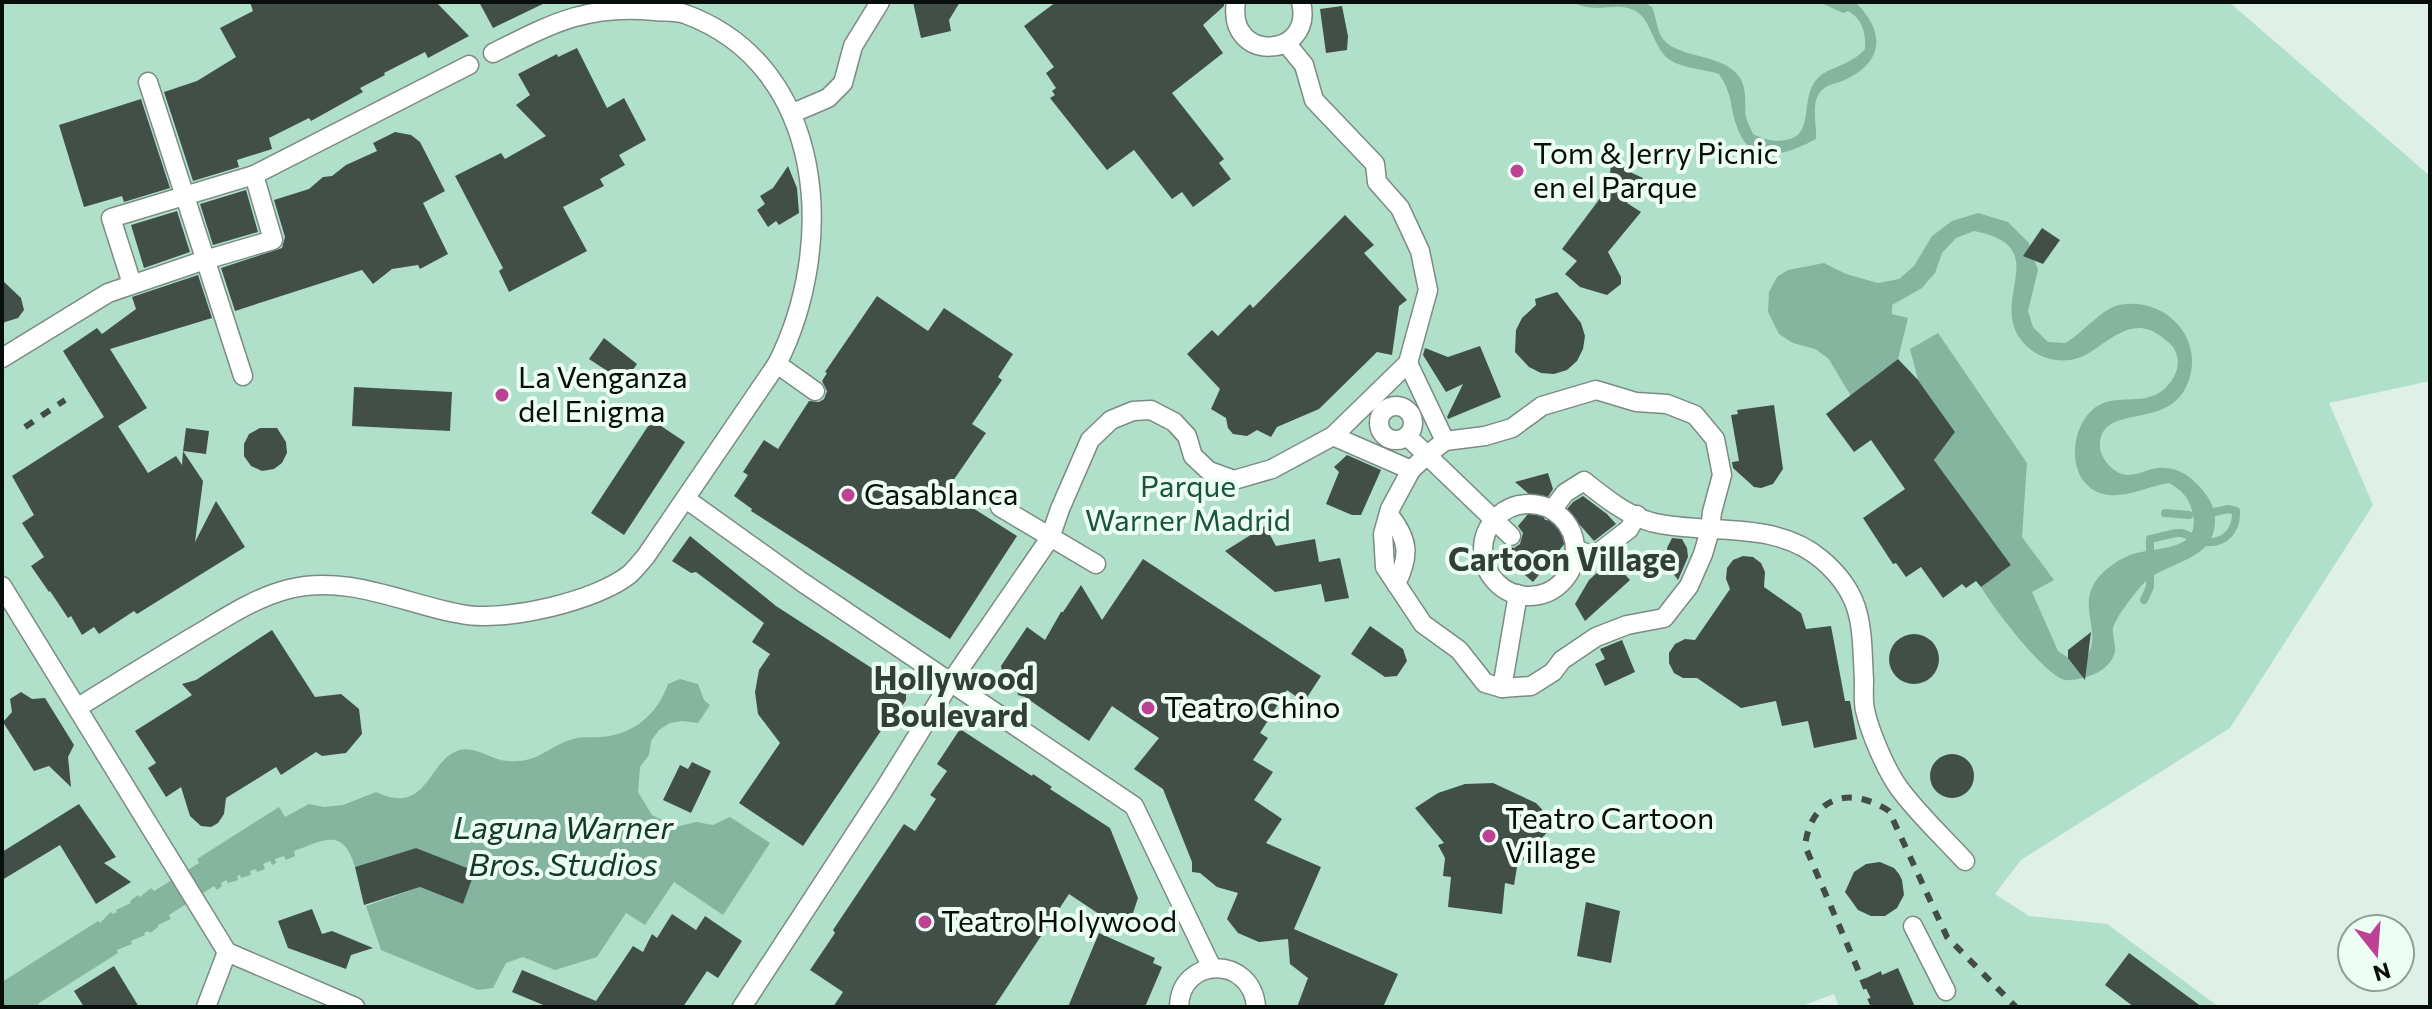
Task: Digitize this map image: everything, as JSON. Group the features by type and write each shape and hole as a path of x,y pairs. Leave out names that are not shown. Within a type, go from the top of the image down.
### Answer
{"street":[{"path":"793,113 828,98 843,83 853,46 880,2"},
{"path":"1236,2 1236,26 1251,43 1263,47 1286,43 1295,37 1303,16 1301,2"},
{"path":"77,708 250,603 289,588 329,584 388,595 463,615 506,616 560,605 627,576 646,556 777,364 800,301 813,230 810,187 793,113 759,63 734,40 683,13 629,8 581,14 553,23 493,53"},
{"path":"742,1007 950,683 1050,538 1090,440 1111,420 1133,411 1151,410 1166,416 1187,436 1193,456 1209,471 1234,480 1272,469 1333,436 1377,405 1408,363 1428,290 1420,251 1400,208 1377,182 1375,164 1314,100 1304,65 1286,43"},
{"path":"132,284 111,218 254,175 469,65"},
{"path":"148,82 243,376"},
{"path":"2,358 108,293 273,240 254,175"},
{"path":"1408,363 1445,441"},
{"path":"777,364 815,391"},
{"path":"1596,390 1636,402 1667,404 1695,415 1715,439 1722,475 1710,530 1689,586 1664,618 1627,625 1596,637 1531,686 1502,688 1485,683 1459,650 1423,624 1385,567 1383,534 1390,509 1411,470 1445,441 1485,436 1512,428 1542,406 1596,390"},
{"path":"1377,405 1383,435 1399,440 1407,436 1511,536"},
{"path":"1333,436 1411,470"},
{"path":"1552,510 1565,493 1584,481 1611,503 1648,521 1769,535 1792,542 1821,558 1852,592 1860,614 1864,709 1878,744 1899,787 1965,861"},
{"path":"686,499 802,582 1134,806 1212,968"},
{"path":"1521,504 1537,504 1552,510 1564,520 1572,534 1575,549 1573,565 1565,579 1553,589 1538,595 1518,594 1499,584 1485,566 1484,542 1494,520 1506,509 1521,504"},
{"path":"1000,507 1096,564"},
{"path":"1575,549 1594,556 1629,529 1637,515"},
{"path":"2,586 227,952 355,1007"},
{"path":"1502,688 1518,594"},
{"path":"1913,926 1946,991"},
{"path":"206,1007 227,952"},
{"path":"1179,1007 1182,990 1189,979 1212,968 1225,968 1246,981 1253,992 1256,1007"}],"green space":[{"name":"Parque Warner Madrid","path":"2,2 2229,2 2430,176 2430,381 2329,403 2373,505 2230,728 2021,860 1995,894 2029,916 2107,924 2219,1007 1839,1007 1834,994 1800,1007 2,1007"}],"water":[{"path":"1572,2 1644,2 1652,7 1661,36 1667,43 1676,49 1720,62 1738,75 1744,90 1746,117 1753,134 1771,140 1785,140 1797,135 1805,122 1809,95 1817,79 1852,60 1865,49 1864,32 1857,18 1848,11 1843,13 1819,2 1857,4 1872,25 1876,46 1867,64 1858,73 1827,86 1818,95 1815,107 1816,139 1782,153 1761,153 1743,140 1719,74 1670,60 1660,49 1645,20 1634,10 1581,6"},
{"path":"1978,213 2008,222 2029,243 2038,270 2028,311 2033,327 2048,342 2065,343 2112,307 2137,304 2153,307 2179,325 2192,354 2186,387 2176,400 2164,409 2110,425 2103,433 2100,447 2110,466 2123,474 2168,468 2188,476 2212,504 2215,519 2213,533 2208,544 2199,552 2154,575 2140,587 2115,623 2115,652 2111,660 2101,670 2075,680 2057,676 2046,667 2008,624 1981,587 1988,581 1851,396 1828,358 1779,334 1768,312 1769,292 1777,277 1788,270 1824,263 1846,274 1878,283 1899,279 1914,266 1932,236 1952,221","holes":["1974,231 1998,238 2011,248 2016,260 2013,321 2019,337 2032,351 2050,359 2080,358 2122,332 2140,328 2159,335 2173,347 2177,358 2177,370 2171,381 2155,395 2107,402 2090,412 2078,434 2076,461 2086,483 2095,491 2109,495 2169,483 2184,494 2190,505 2194,524 2191,535 2174,546 2124,558 2101,575 2089,598 2092,645 2088,654 2070,659 2058,651 2032,592 2054,580 2022,537 2027,463 1938,333 1910,349 1918,380 1955,432 1934,460 2011,565 2001,573 1866,383 1898,359 1908,318 1892,314 1892,305 1922,288 1935,273 1942,253 1956,238"]},
{"name":"Laguna Warner Bros. Studios","path":"680,679 698,684 704,700 710,705 698,723 670,723 659,730 651,741 649,755 640,767 638,792 652,815 675,827 696,822 713,825 730,817 770,843 723,915 674,882 645,925 626,913 597,957 555,970 523,957 506,963 493,988 478,990 381,950 366,906 420,887 463,904 475,871 416,848 355,867 345,846 339,841 324,841 294,851 295,856 286,860 284,856 275,859 276,863 272,865 270,861 263,864 265,869 250,871 251,875 237,876 238,880 228,883 226,880 217,890 214,886 169,915 171,919 117,950 118,953 39,1003 38,1007 2,1007 2,982 98,921 100,923 138,895 140,897 151,888 154,891 199,863 197,859 279,807 285,817 309,804 324,807 343,805 376,792 393,798 407,797 426,784 449,755 460,750 518,761 534,758 574,739 623,732 650,714 668,684"}],"building":[{"path":"250,2 436,2 469,36 428,58 425,52 384,73 360,88 363,92 311,121 309,118 269,138 272,149 237,160 239,167 193,181 164,92 197,81 236,57 220,28 253,11"},
{"path":"479,2 547,2 493,28"},
{"path":"913,2 960,2 949,20 951,31 921,38"},
{"path":"1056,2 1224,2 1224,6 1203,25 1223,53 1172,93 1224,159 1219,163 1231,179 1193,207 1182,192 1172,199 1134,150 1107,170 1050,98 1055,95 1052,91 1056,88 1046,73 1054,67 1024,26"},
{"path":"1342,6 1348,36 1347,50 1326,53 1320,9"},
{"path":"577,48 607,108 624,98 646,140 619,155 625,165 600,179 604,186 563,207 587,251 509,292 499,271 503,268 455,176 501,153 505,159 546,136 516,105 530,95 518,74 557,54 558,57"},
{"path":"141,99 170,188 124,202 122,196 84,207 59,125"},
{"path":"395,132 411,135 420,142 445,191 423,203 448,254 420,269 418,265 392,269 373,284 362,270 235,311 221,268 282,248 285,237 274,200 309,189 323,177 332,176 346,165 377,151 373,143"},
{"path":"1611,146 1632,173 1643,178 1627,203 1641,212 1608,252 1621,277 1621,284 1607,295 1580,287 1565,274 1577,261 1562,249 1610,185"},
{"path":"788,166 797,188 799,213 779,225 776,221 768,227 757,210 765,204 760,196 773,188"},
{"path":"246,190 258,232 213,245 200,204"},
{"path":"177,211 190,252 144,268 131,225"},
{"path":"1345,215 1374,245 1364,253 1407,300 1399,306 1392,355 1377,352 1319,409 1277,427 1271,437 1257,430 1247,436 1233,434 1226,418 1211,409 1220,389 1187,354 1212,330 1218,336 1250,304 1253,308"},
{"path":"2042,228 2060,240 2043,264 2023,256"},
{"path":"198,275 212,318 110,349 147,408 118,426 148,473 176,456 182,465 183,451 203,481 195,542 216,501 245,547 137,614 134,611 99,634 94,627 82,635 71,616 68,618 31,566 44,557 22,523 34,515 12,476 104,417 63,351 97,328 102,334 136,309 132,297"},
{"path":"2,280 21,298 24,310 18,318 2,323"},
{"path":"1557,292 1581,323 1585,336 1583,349 1577,361 1567,370 1554,374 1541,373 1529,367 1515,352 1516,330 1522,318 1536,305 1535,299"},
{"path":"877,296 928,331 944,308 1013,354 998,377 1002,380 972,424 986,433 946,491 1017,536 950,639 751,511 734,496 748,475 743,472 764,440 778,449 809,401 824,399 827,391 822,381 825,372"},
{"path":"604,338 637,364 624,382 589,359"},
{"path":"1480,346 1501,397 1448,419 1463,384 1446,392 1423,355 1425,348 1448,357"},
{"path":"1898,359 1918,380 1955,432 1934,460 2011,565 1981,587 1976,581 1966,588 1962,584 1943,598 1921,567 1906,577 1896,563 1893,564 1863,518 1905,489 1871,440 1854,452 1826,414"},
{"path":"354,387 452,392 450,431 352,426"},
{"path":"1774,405 1783,469 1773,484 1754,487 1733,468 1732,462 1739,461 1731,415 1738,414 1737,410"},
{"path":"652,420 685,442 624,535 591,513"},
{"path":"186,428 209,431 206,454 183,451"},
{"path":"260,428 277,428 286,442 287,453 282,463 274,469 262,471 251,466 244,456 244,444 249,434"},
{"path":"1347,455 1381,470 1361,515 1352,515 1326,504 1339,472 1334,467"},
{"path":"1548,473 1553,489 1540,509 1545,520 1557,521 1573,502 1583,496 1616,524 1594,541 1580,525 1533,582 1498,552 1503,545 1514,548 1520,544 1523,533 1518,526 1538,502 1515,482"},
{"path":"1265,526 1276,546 1315,539 1319,562 1340,558 1349,598 1325,602 1321,584 1275,592 1225,551"},
{"path":"690,536 776,606 884,676 893,676 906,690 906,700 901,708 893,713 803,846 739,803 780,743 758,714 755,692 759,670 770,654 752,642 764,623 696,572 691,573 672,561"},
{"path":"1672,538 1682,539 1687,548 1688,557 1678,580 1668,566 1667,548"},
{"path":"1743,556 1753,557 1761,563 1765,572 1764,587 1801,613 1806,629 1831,626 1845,701 1850,701 1857,739 1814,748 1808,721 1782,726 1776,701 1741,708 1697,678 1683,678 1674,673 1669,663 1669,653 1675,644 1685,639 1695,640 1730,589 1726,579 1727,568 1733,560"},
{"path":"1143,559 1321,676 1304,702 1287,690 1260,733 1268,738 1253,760 1273,772 1254,800 1282,819 1266,843 1321,867 1294,929 1398,974 1383,1007 1297,1007 1308,978 1290,964 1288,939 1259,942 1238,933 1227,919 1238,893 1217,887 1200,873 1192,872 1192,862 1163,789 1134,769 1159,738 1112,706 1089,741 1018,695 1015,682 1005,685 1001,666 1027,627 1045,640 1081,585 1102,620"},
{"path":"1611,560 1630,580 1585,621 1575,604 1589,580"},
{"path":"1370,626 1403,649 1407,661 1397,676 1385,677 1351,654"},
{"path":"272,630 315,697 341,694 359,709 362,734 346,753 322,756 316,752 281,775 276,767 226,798 224,814 218,823 211,827 201,826 190,816 181,787 166,797 148,768 156,763 135,731 192,695 182,684 196,680"},
{"path":"2091,632 2085,680 2068,658 2068,650"},
{"path":"1914,634 1932,641 1939,659 1932,677 1914,684 1896,677 1889,659 1896,641"},
{"path":"1622,640 1635,672 1605,686 1595,664 1605,659 1600,649"},
{"path":"21,692 32,699 45,698 74,745 68,757 71,787 49,766 34,771 3,722 12,712 10,699"},
{"path":"960,729 1033,774 1052,787 1050,789 1110,828 1138,898 1133,913 1117,926 1069,894 994,1007 833,1007 843,992 810,970 904,824 915,831 936,799 930,795 947,771 937,764"},
{"path":"1952,754 1968,760 1974,776 1968,792 1952,798 1936,792 1930,776 1936,760"},
{"path":"692,762 711,771 691,813 663,800 680,765 688,769"},
{"name":"Teatro Cartoon Village","path":"1493,783 1536,803 1555,823 1517,867 1514,885 1505,883 1502,914 1448,907 1451,877 1443,876 1445,858 1438,845 1444,843 1415,808 1438,793 1465,784"},
{"path":"79,804 116,857 104,863 131,882 96,904 60,845 2,880 2,852"},
{"path":"416,848 475,871 463,904 420,887 364,905 355,867"},
{"path":"1880,862 1894,868 1899,874 1904,895 1897,908 1885,916 1871,916 1858,910 1845,892 1854,872 1866,864"},
{"path":"1586,902 1620,911 1611,963 1577,956"},
{"path":"312,909 322,934 332,931 373,948 351,955 346,969 288,948 278,921"},
{"path":"672,914 696,930 705,916 742,941 718,978 707,971 683,1007 548,1007 512,992 522,970 596,1001 633,946 643,952 652,934 657,938"},
{"path":"1099,933 1155,958 1153,963 1162,967 1145,1007 1068,1007"},
{"path":"2129,953 2202,1007 2134,1007 2105,985"},
{"path":"114,966 139,1007 84,1007 74,991"},
{"path":"1898,968 1915,1007 1875,1007 1862,980 1881,971 1882,975"}],"waterway":[{"path":"2144,600 2150,587 2150,539 2181,533 2202,542 2219,541 2229,534 2235,524 2236,511 2228,509 2210,513"},
{"path":"2165,513 2189,515"}],"railway":[{"path":"25,427 65,400"},
{"path":"1874,1007 1805,846 1815,816 1834,800 1846,798 1874,803 1889,811 1947,937 2016,1007"}],"place":[{"name":"Tom & Jerry Picnic en el Parque","path":"1517,171"},
{"name":"La Venganza del Enigma","path":"502,395"},
{"name":"Casablanca","path":"848,495"},
{"name":"Teatro Chino","path":"1148,708"},
{"name":"Teatro Cartoon Village","path":"1489,836"},
{"name":"Teatro Holywood","path":"925,922"}],"district":[{"name":"Cartoon Village","path":"1562,560"},
{"name":"Hollywood Boulevard","path":"954,698"}]}
